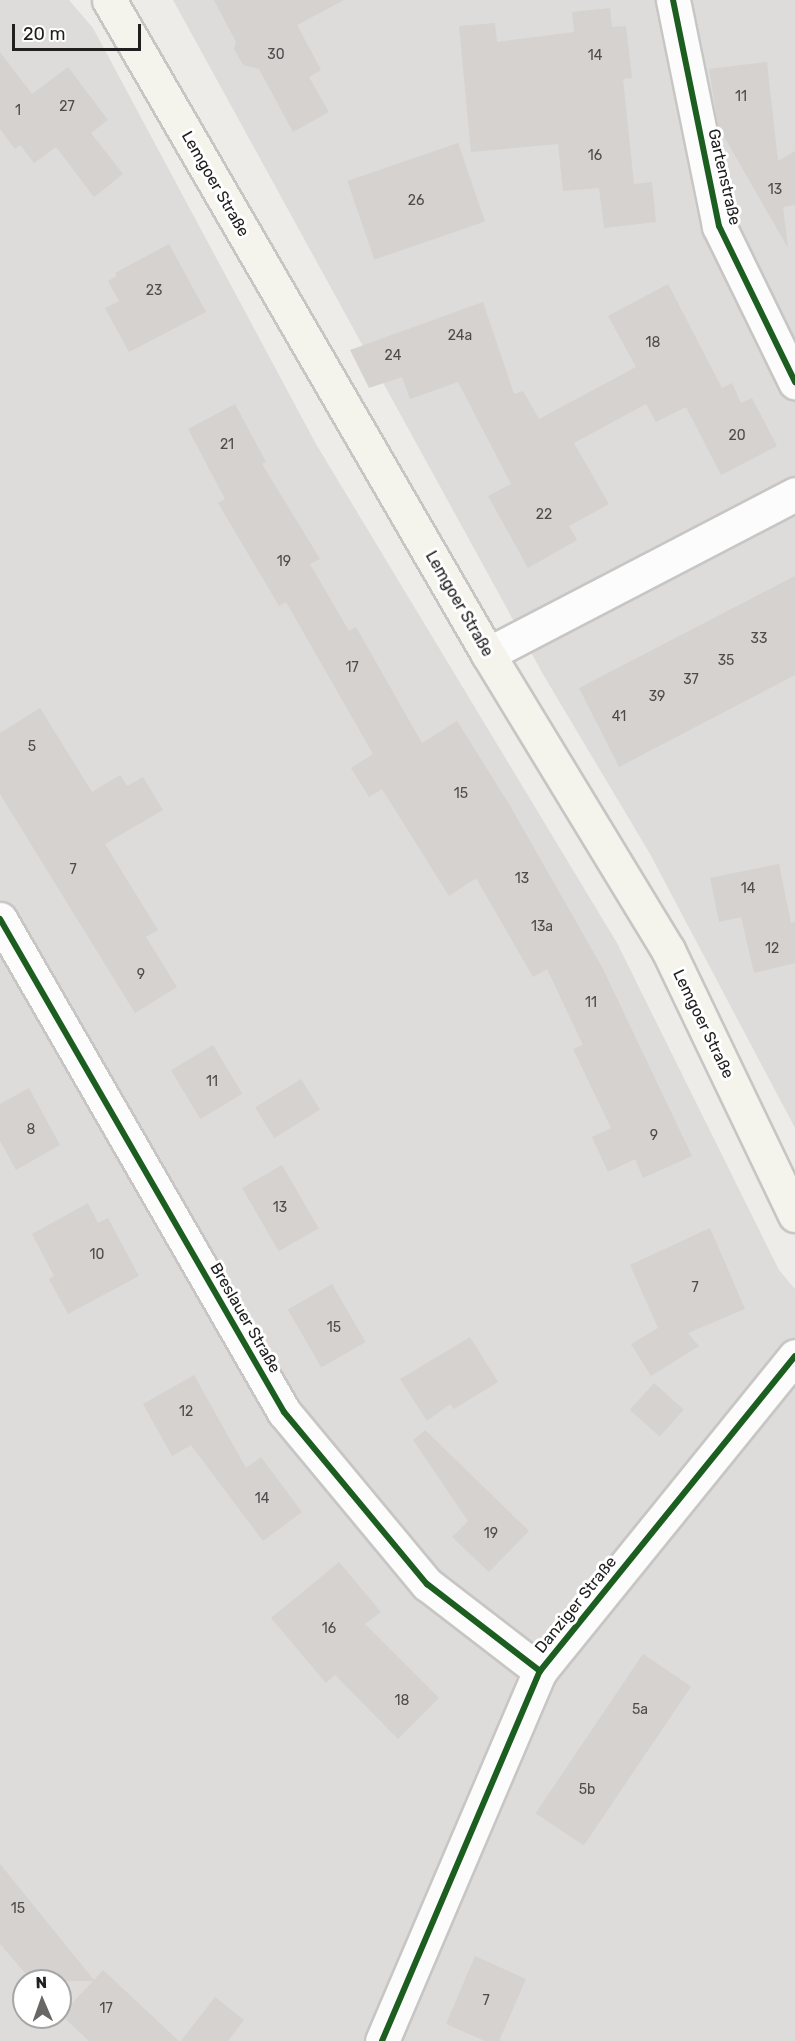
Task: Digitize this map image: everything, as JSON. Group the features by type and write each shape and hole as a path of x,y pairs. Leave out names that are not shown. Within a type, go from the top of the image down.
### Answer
{"main road":[{"name":"Lemgoer Straße","path":"109,0 488,654 668,950 795,1215"}],"street":[{"name":"Gartenstraße","path":"673,0 719,226 795,382"},
{"path":"488,654 795,494"},
{"name":"Breslauer Straße","path":"0,919 284,1412 427,1584 540,1671"},
{"name":"Danziger Straße","path":"382,2041 540,1671 795,1356"}],"shaded area":[{"path":"0,0 69,0 93,28 316,444 617,943 779,1270 795,1289 795,2041 0,2041"},
{"path":"173,0 795,0 795,1128 650,854 544,676"}],"building":[{"path":"214,0 344,0 297,25 321,70 309,77 329,112 293,132 259,69 243,65 234,49 236,42"},
{"path":"610,8 612,27 626,26 632,78 623,79 634,184 652,182 656,222 604,228 599,188 563,191 558,144 471,152 459,26 495,23 497,42 574,32 572,12"},
{"path":"0,52 32,94 68,67 108,120 91,133 123,174 94,197 56,147 34,163 20,145 15,149 0,129"},
{"path":"767,62 778,161 795,151 795,205 783,207 788,248 718,126 709,69"},
{"path":"458,143 485,221 374,260 347,181"},
{"path":"169,244 206,312 129,352 105,308 119,301 108,281 117,276 115,273"},
{"path":"668,284 722,388 732,383 741,403 752,398 777,446 721,475 686,407 656,422 646,404 574,443 609,504 569,526 577,540 528,568 488,496 511,484 458,382 410,399 402,377 369,388 350,350 483,302 514,394 523,391 539,419 636,367 608,316"},
{"path":"235,404 266,462 262,464 320,559 310,564 349,631 356,627 422,743 457,721 509,804 603,969 692,1156 643,1178 635,1159 608,1172 592,1137 611,1128 573,1049 583,1045 547,969 533,977 476,878 449,896 382,789 369,797 351,768 373,754 286,602 279,606 218,503 225,499 188,429"},
{"path":"795,576 795,675 619,767 579,688"},
{"path":"40,708 92,792 120,775 127,786 143,777 163,810 105,844 158,930 146,937 177,987 135,1013 0,794 0,733"},
{"path":"779,864 791,923 795,922 795,963 754,973 741,917 719,922 710,878"},
{"path":"213,1045 242,1094 200,1119 171,1070"},
{"path":"301,1079 320,1110 274,1138 255,1108"},
{"path":"29,1088 60,1145 16,1170 0,1141 0,1104"},
{"path":"282,1165 318,1228 279,1251 242,1188"},
{"path":"88,1203 98,1223 108,1218 139,1276 68,1314 49,1279 54,1276 32,1234"},
{"path":"710,1228 745,1309 688,1333 699,1346 651,1376 631,1344 658,1328 630,1265"},
{"path":"332,1284 366,1342 321,1368 288,1310"},
{"path":"470,1337 498,1382 454,1409 450,1404 427,1421 400,1379"},
{"path":"194,1375 246,1468 261,1457 302,1512 263,1541 191,1445 172,1456 143,1404"},
{"path":"654,1383 684,1410 660,1437 630,1410"},
{"path":"425,1430 529,1531 489,1572 452,1537 468,1521 413,1440"},
{"path":"339,1562 381,1612 365,1624 439,1698 398,1739 335,1675 326,1683 271,1618"},
{"path":"643,1654 691,1686 584,1846 536,1813"},
{"path":"0,1864 94,1980 103,1970 179,2041 89,2041 72,2025 72,2003 93,1981 72,1981 72,1969 22,1969 0,1944"},
{"path":"475,1956 526,1979 499,2041 485,2041 446,2024"},
{"path":"215,1997 244,2020 228,2041 181,2041"}],"cycle path":[{"path":"673,0 719,226 795,382"},
{"path":"0,919 284,1412 427,1584 540,1671"},
{"path":"382,2041 540,1671 795,1356"}]}
